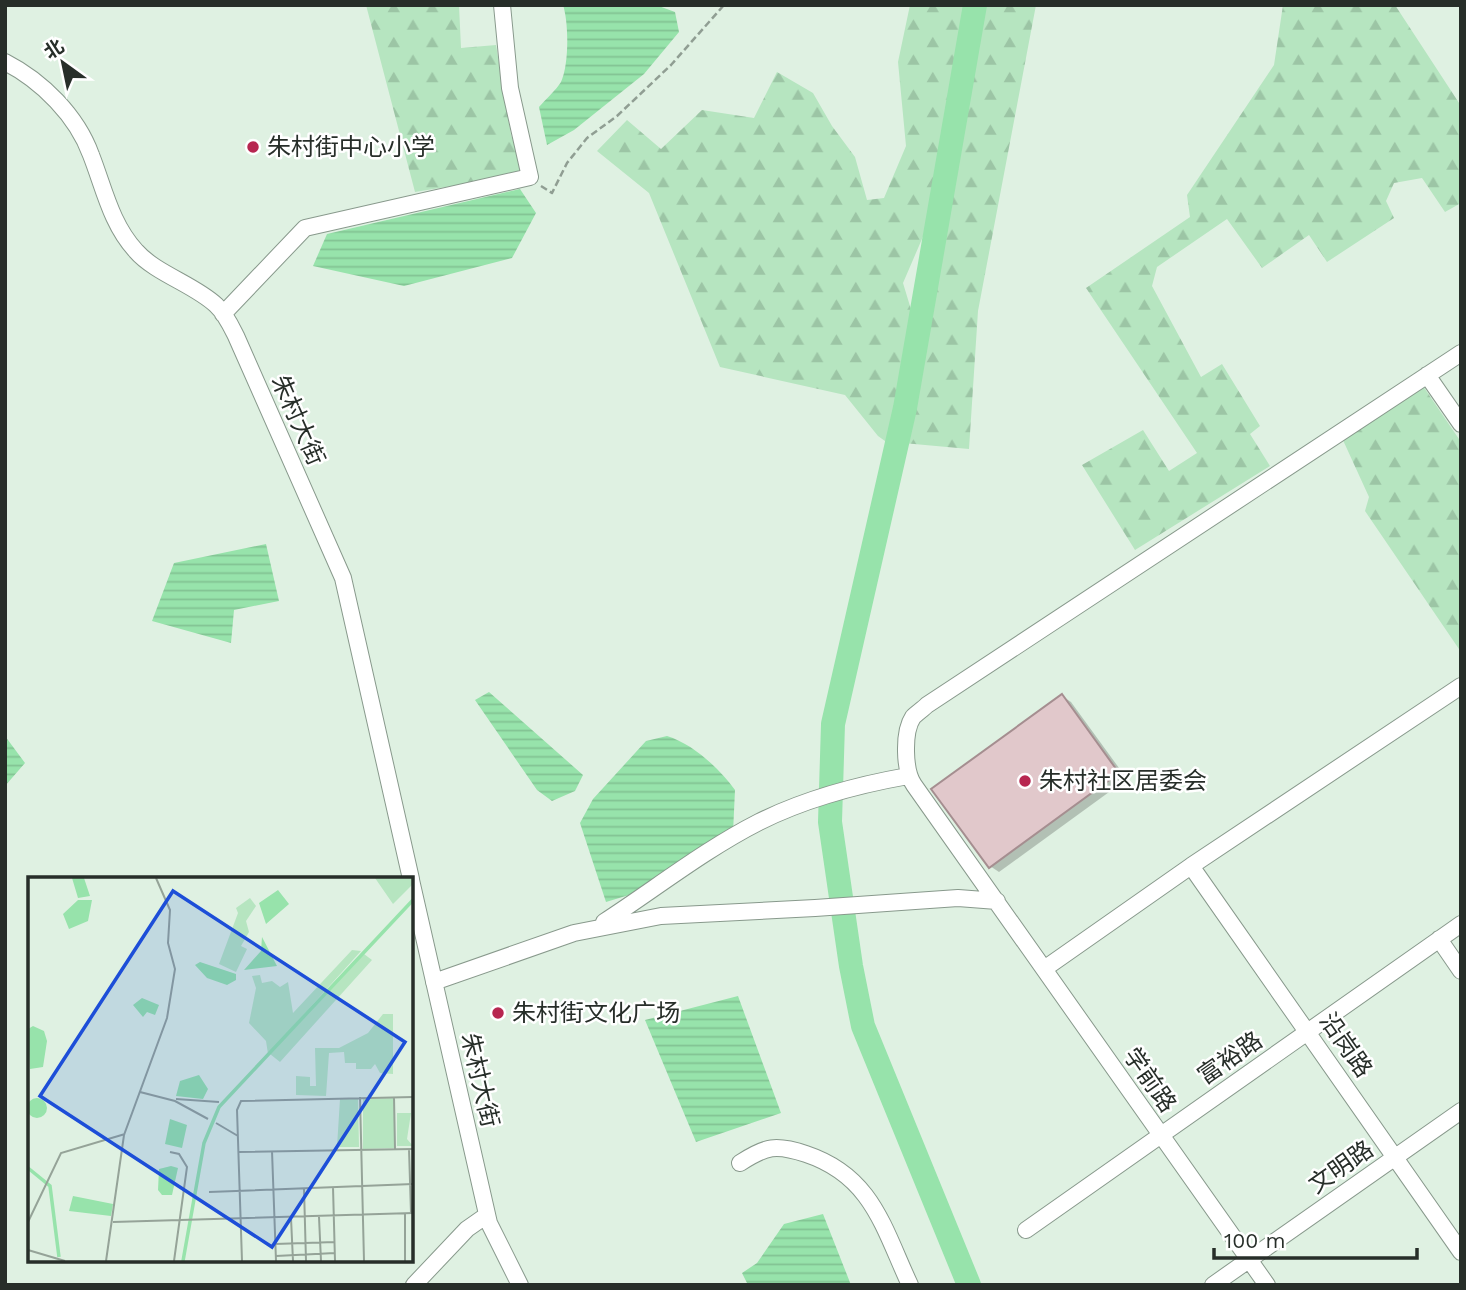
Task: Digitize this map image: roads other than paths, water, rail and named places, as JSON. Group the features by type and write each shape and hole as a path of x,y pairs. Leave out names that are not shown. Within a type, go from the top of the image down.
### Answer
{"street":[{"path":"223,314 305,228 530,177 510,88 502,5"},
{"name":"朱村大街","path":"5,62 44,89 72,120 91,153 106,201 120,229 138,254 217,305 236,336 343,579 411,877"},
{"path":"594,929 758,823 844,790 908,776 908,733 913,718 927,705 1461,353"},
{"path":"1427,375 1461,424"},
{"path":"1044,969 1191,866 1461,686"},
{"name":"学前路","path":"908,776 1267,1285"},
{"name":"沿岗路","path":"1191,866 1461,1252"},
{"name":"朱村大街","path":"413,888 488,1215 520,1285"},
{"path":"435,982 594,929 661,916 958,898 997,901"},
{"name":"富裕路","path":"1026,1230 1461,924"},
{"path":"1439,939 1461,971"},
{"name":"文明路","path":"1213,1285 1461,1111"},
{"path":"740,1163 759,1151 783,1146 837,1167 858,1184 873,1206 910,1285"},
{"path":"414,1285 467,1229 488,1215"}],"waterway":[{"path":"969,1285 863,1026 851,966 830,822 833,724 905,408 975,5"}],"place":[{"name":"朱村街中心小学","path":"253,147"},
{"name":"朱村社区居委会","path":"1025,781"},
{"name":"朱村街文化广场","path":"498,1013"}]}
